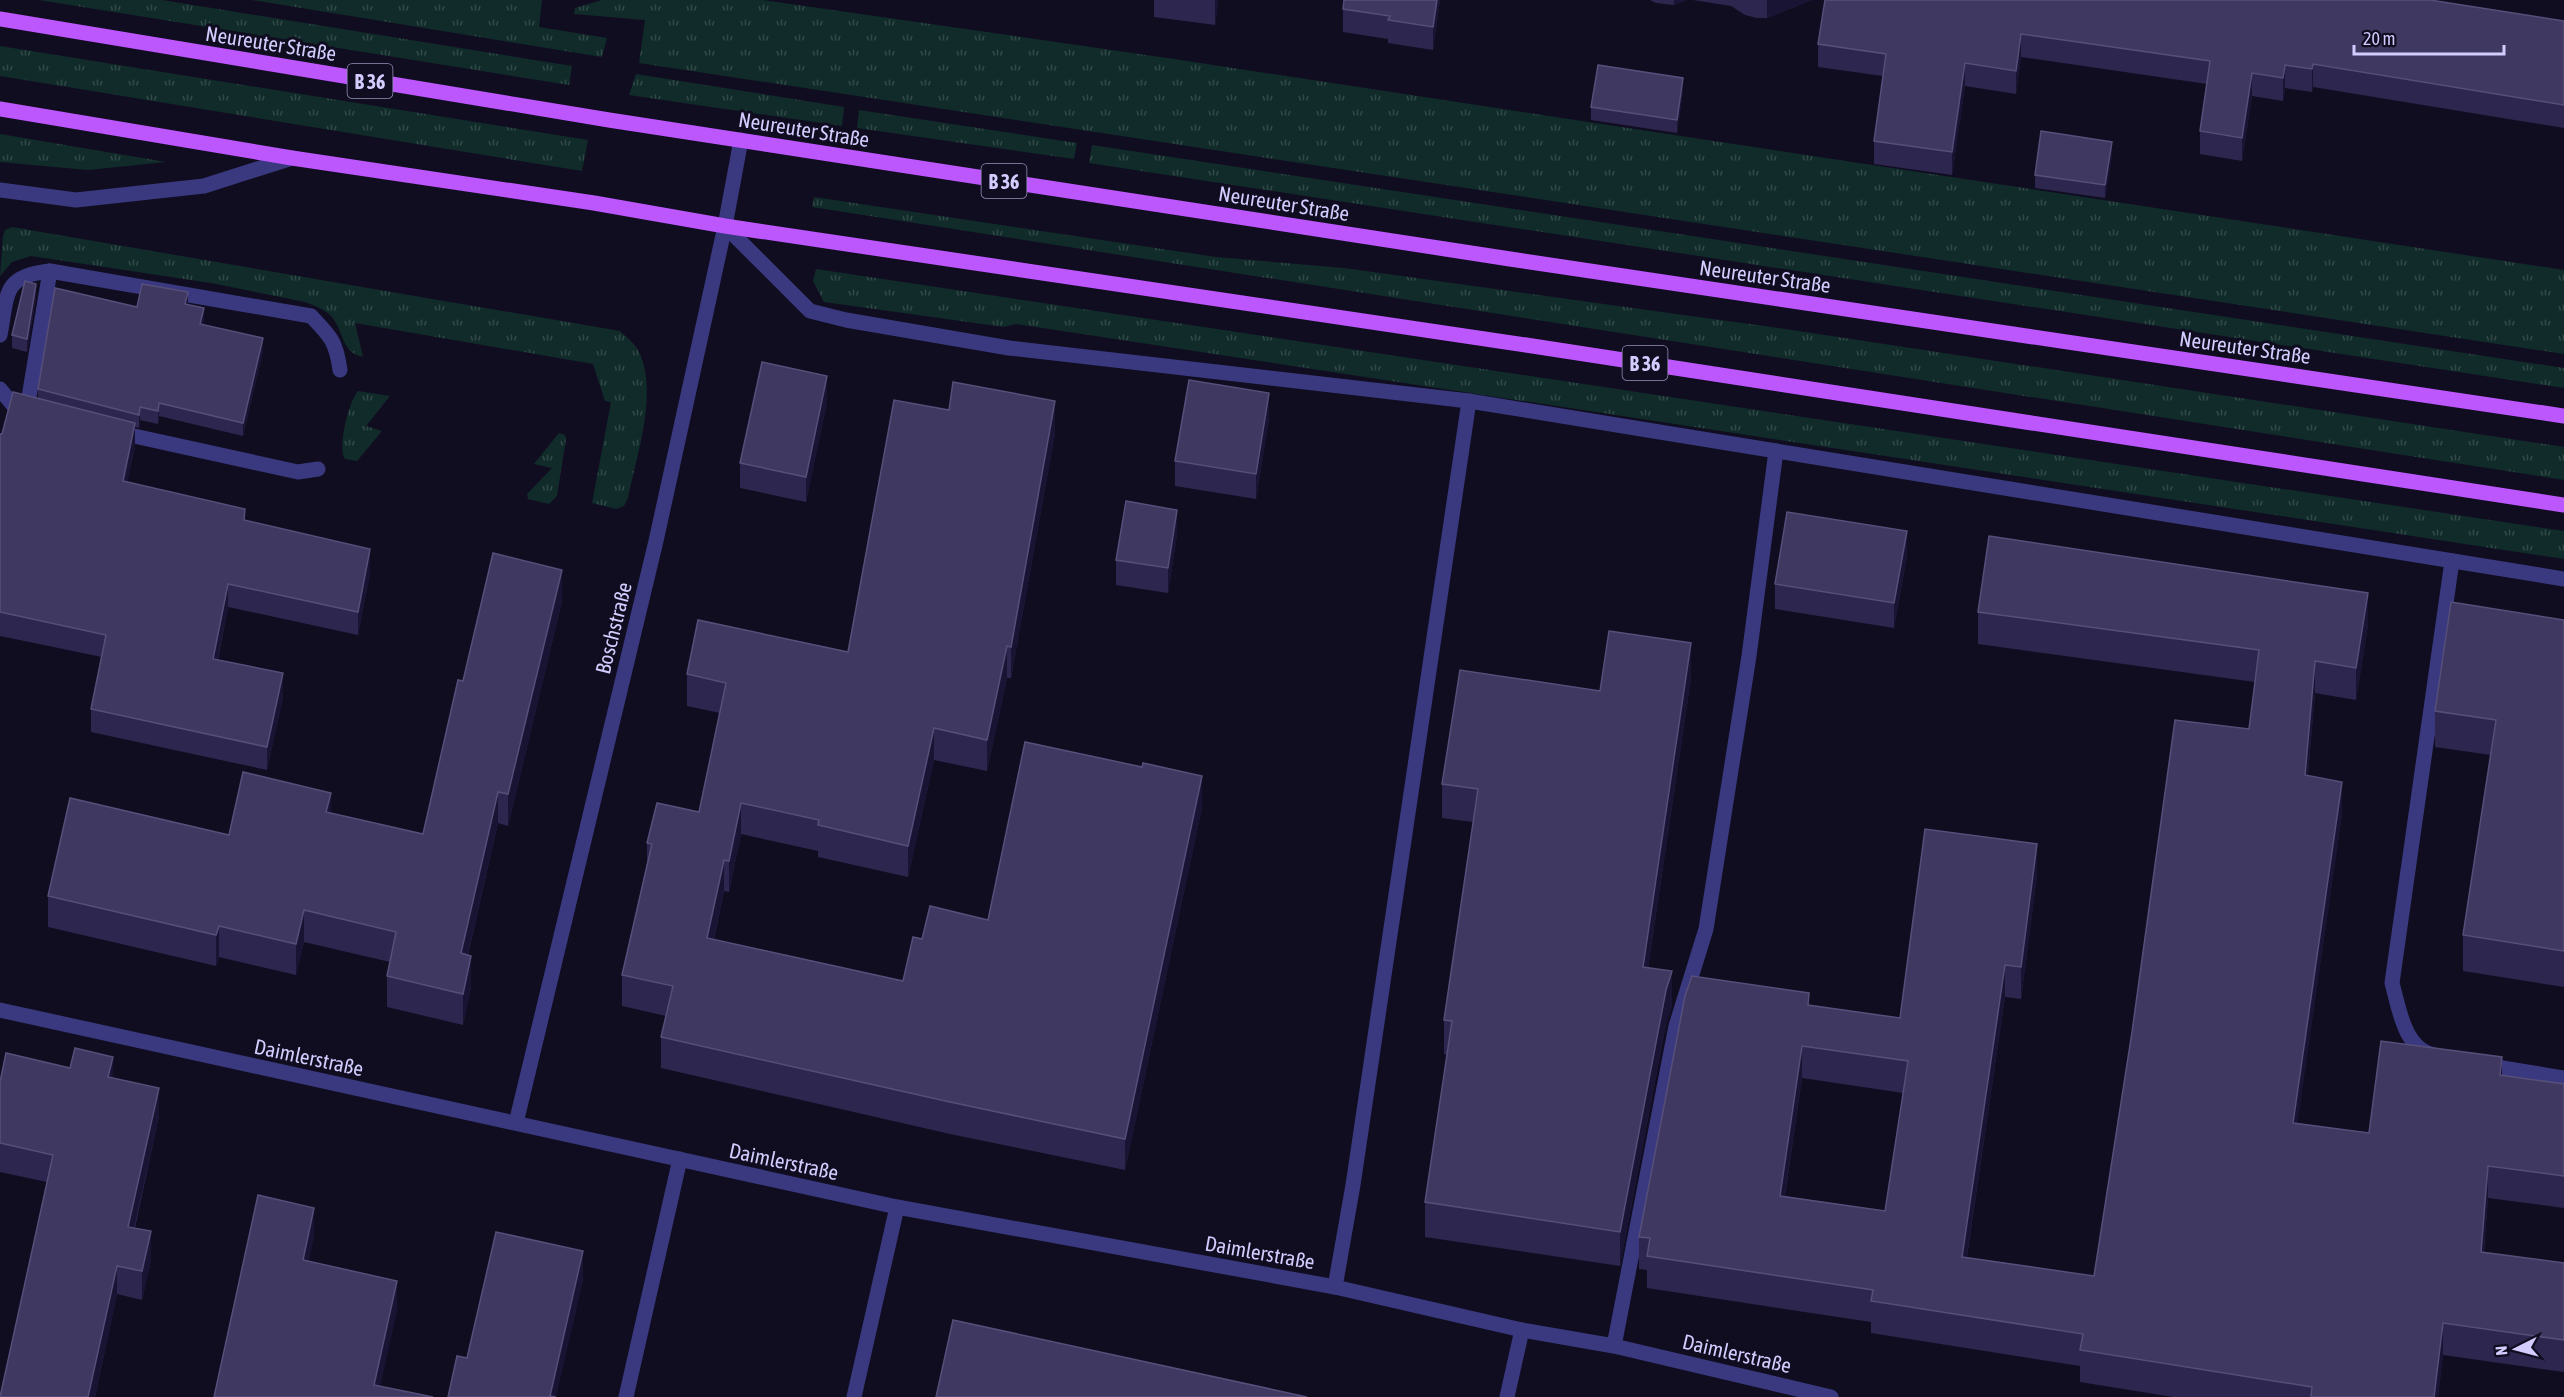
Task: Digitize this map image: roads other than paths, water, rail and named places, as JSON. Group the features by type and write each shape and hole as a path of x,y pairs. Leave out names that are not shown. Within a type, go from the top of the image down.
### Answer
{"main road":[{"name":"Neureuter Straße","path":"0,20 741,140 1510,259 2564,416"},
{"name":"B 36","path":"0,110 292,158 571,199 725,226 1503,342 2564,505"}],"street":[{"name":"Boschstraße","path":"516,1124 656,541 725,226 741,140"},
{"path":"0,190 76,200 204,186 292,158"},
{"path":"725,226 810,310 846,321 1009,348 1469,401 2564,579"},
{"path":"27,409 50,271"},
{"path":"0,335 8,291 16,279 29,274 50,271 311,316 328,333 337,350 340,370"},
{"path":"0,389 13,405 49,415"},
{"path":"1335,1287 1353,1185 1469,401"},
{"path":"106,429 298,471 318,469"},
{"path":"1614,1346 1676,1026 1706,929 1749,656 1776,451"},
{"path":"2445,1058 2428,1054 2413,1043 2392,983 2452,561"},
{"name":"Daimlerstraße","path":"0,1010 897,1208 1335,1287 1522,1330 1614,1346 1831,1397"},
{"path":"2464,1062 2564,1078"},
{"path":"626,1397 680,1160"},
{"path":"854,1397 897,1208"},
{"path":"1507,1397 1522,1330"}]}
